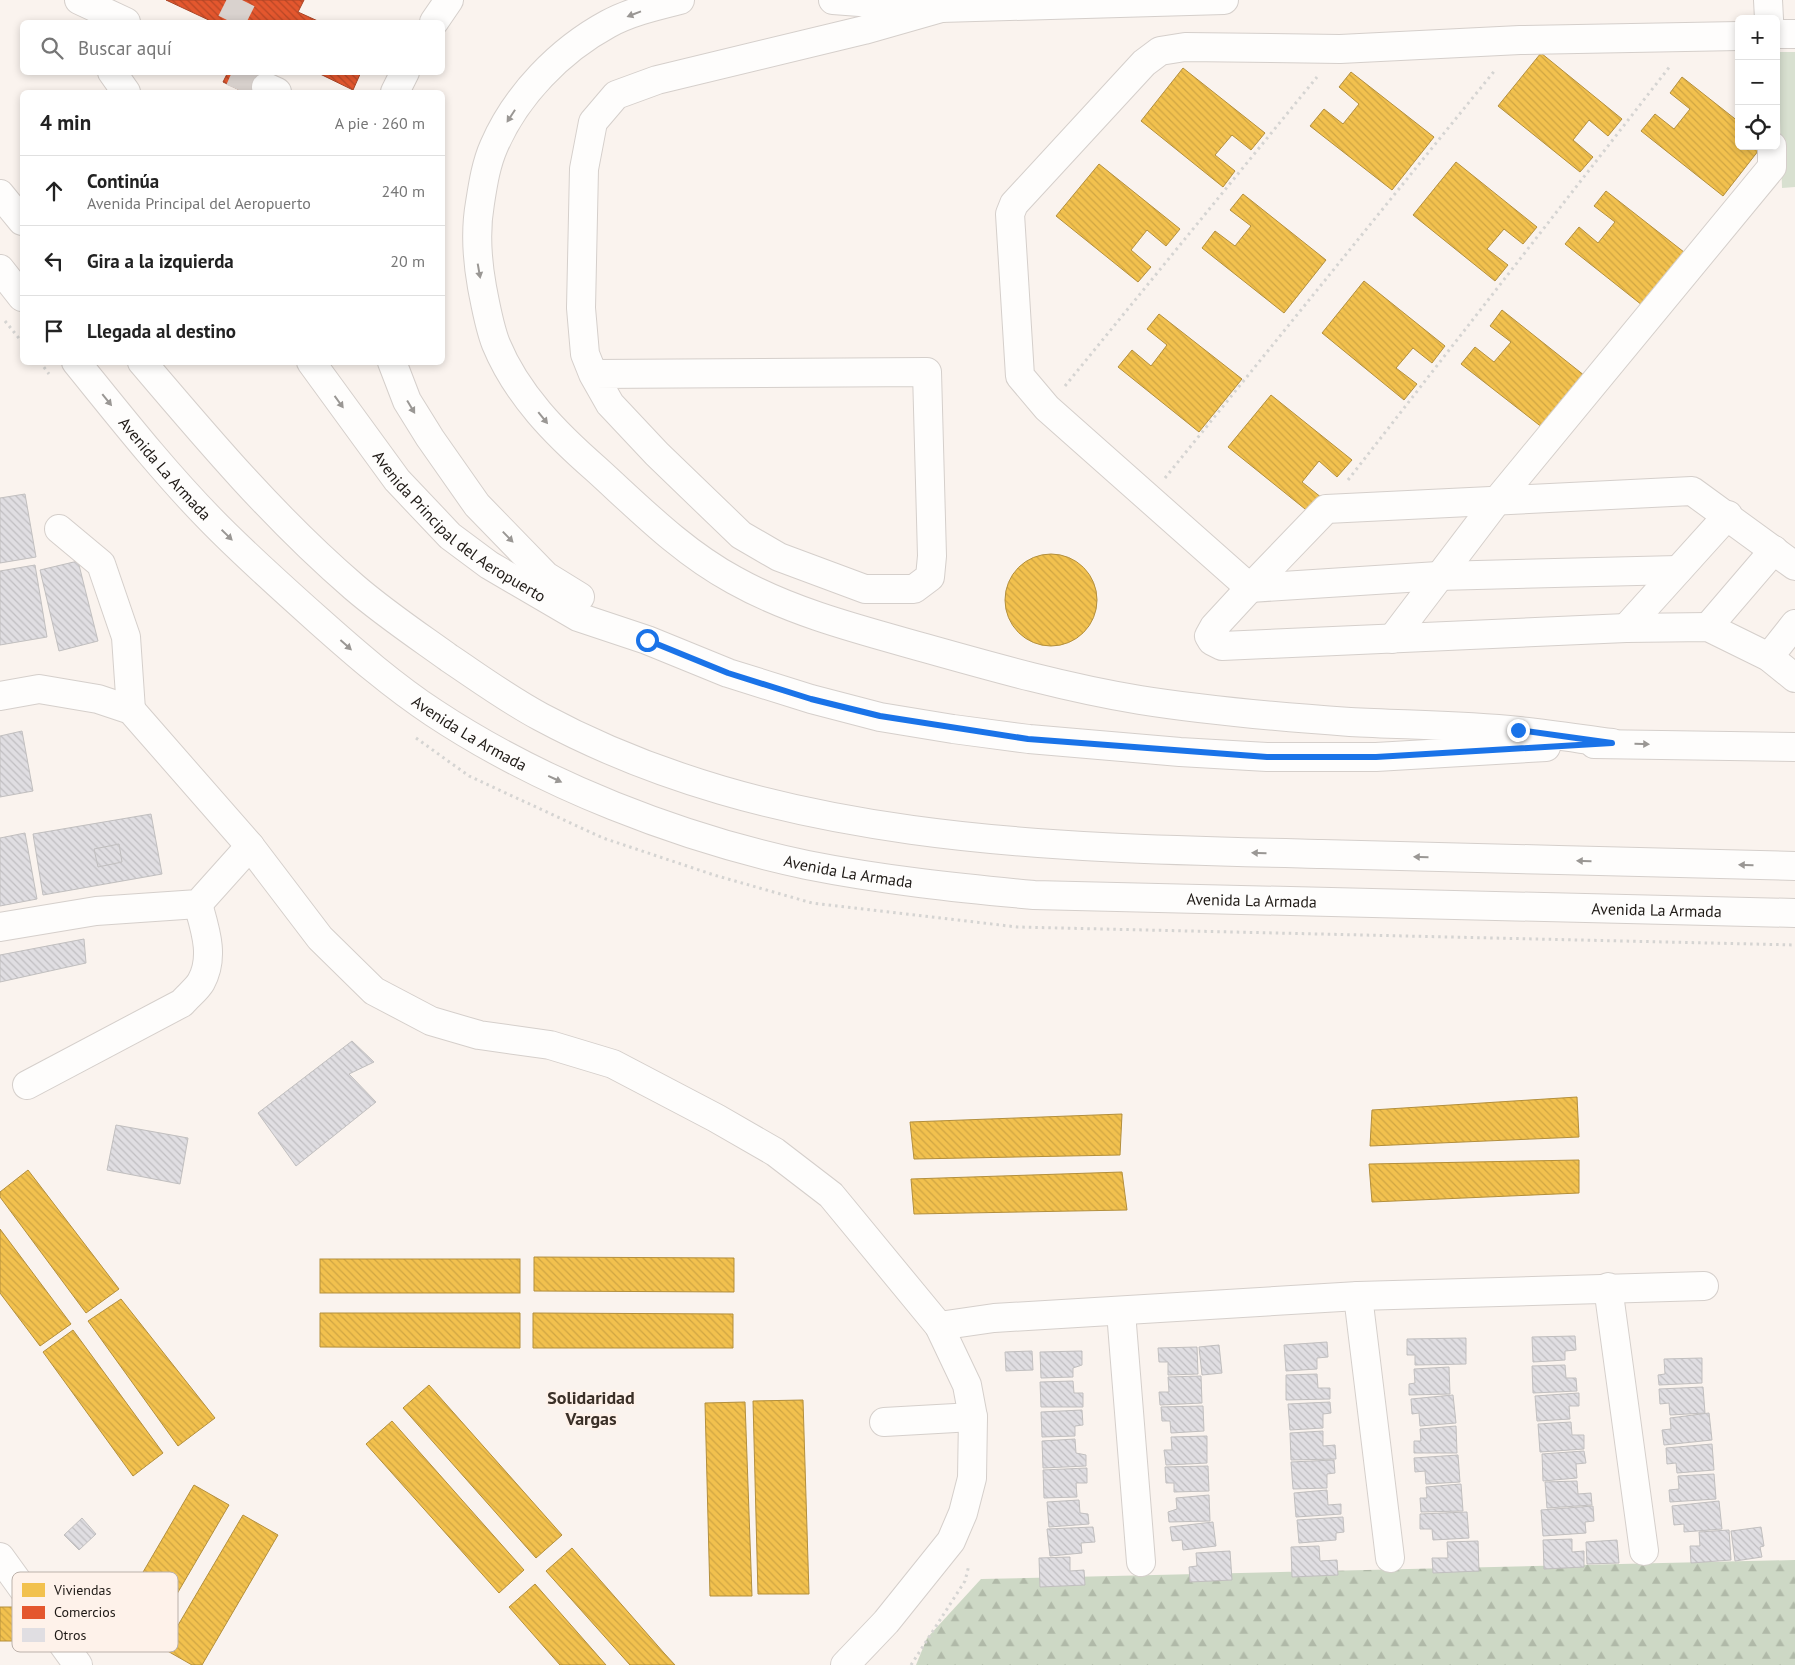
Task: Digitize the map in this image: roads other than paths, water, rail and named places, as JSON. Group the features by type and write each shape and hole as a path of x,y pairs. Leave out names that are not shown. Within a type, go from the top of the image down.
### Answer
{"main road":[{"path":"62,0 77,20"},
{"path":"79,0 122,20"},
{"path":"435,20 449,0"},
{"path":"680,0 650,8 610,23 578,44 527,91 494,146 484,174 477,236 478,265 489,324 498,348 530,401 545,421 572,448 675,541 730,578 763,595 790,605 880,636 1094,692 1210,709 1348,722 1518,730 1612,743"},
{"path":"833,0 941,8 1224,0"},
{"path":"1768,0 1769,15"},
{"path":"593,374 927,372 932,556 930,576 914,589 865,588 779,557 741,535 657,454 610,404 593,374 585,354 581,308 584,169 593,122 616,95 657,80 864,30 941,8"},
{"path":"1780,34 1795,34"},
{"path":"1678,570 1438,576 1250,588 1047,408 1020,376 1010,214 1014,204 1144,62 1160,50 1185,47 1340,49 1520,40 1735,36"},
{"path":"114,75 125,90"},
{"path":"397,90 404,75"},
{"path":"1392,639 1496,502 1772,167 1772,150"},
{"path":"0,194 20,219"},
{"path":"0,269 20,294"},
{"name":"Avenida La Armada","path":"78,365 141,442 209,518 282,588 360,658 433,712 503,754 572,788 635,813 720,842 807,864 879,877 950,887 1034,895 1795,913"},
{"path":"145,365 233,469 298,535 356,588 403,625 474,675 539,716 616,753 694,780 763,800 853,820 934,833 1020,842 1259,853 1795,866"},
{"name":"Avenida Principal del Aeropuerto","path":"313,365 397,480 450,536 489,566 578,617 647,640 728,673 820,701 880,716 1028,739 1267,757 1376,757 1612,743 1795,747"},
{"name":"Avenida Principal del Aeropuerto","path":"393,365 407,401 430,438 477,505 546,576 647,640"},
{"path":"1708,627 1784,558 1728,515 1692,491 1326,509 1214,627 1210,636 1212,642 1222,646 1626,628 1708,627 1770,657 1795,678"},
{"path":"1626,628 1728,515"},
{"path":"59,529 101,564 126,637 131,710"},
{"path":"1770,657 1792,632"},
{"path":"0,696 39,689 98,699 131,710 250,846 320,938 374,992 431,1020 479,1035 550,1045 614,1064 716,1118 775,1152 831,1195 939,1326 967,1385 973,1417 972,1478 963,1513 951,1541 886,1622 845,1665"},
{"path":"0,926 96,911 198,904 250,846"},
{"path":"28,1086 182,1002 201,982 208,960 208,940 198,904"},
{"path":"939,1326 994,1318 1121,1312 1358,1296 1608,1287 1704,1286"},
{"path":"1608,1287 1644,1551"},
{"path":"1358,1296 1390,1558"},
{"path":"1121,1312 1141,1562"},
{"path":"884,1422 973,1417"},
{"path":"0,1557 12,1574"},
{"path":"69,1652 78,1665"}],"tunnel":[{"path":"232,20 242,0"},
{"path":"239,75 266,87"}],"district":[{"name":"Solidaridad Vargas","path":"591,1408"}]}
